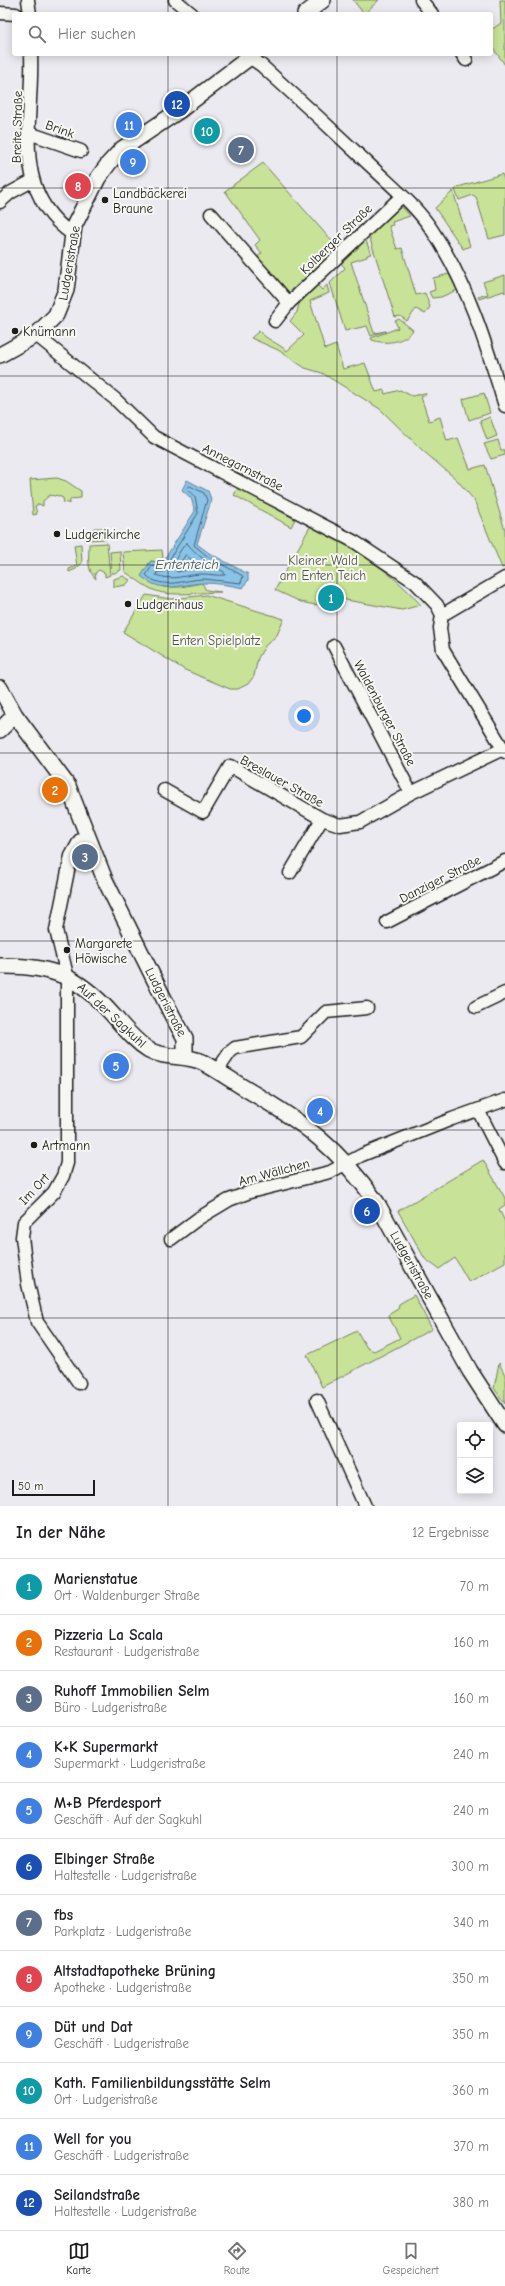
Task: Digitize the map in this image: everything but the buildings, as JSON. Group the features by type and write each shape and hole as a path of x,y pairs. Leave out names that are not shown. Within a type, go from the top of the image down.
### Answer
{"street":[{"path":"28,0 30,12"},
{"path":"175,0 190,12"},
{"path":"308,12 323,0"},
{"path":"421,0 430,12"},
{"path":"0,13 12,14"},
{"name":"Breite Straße","path":"32,56 28,156 32,181 43,203 58,224 72,234"},
{"name":"Ludgeristraße","path":"0,355 36,335 56,315 63,302 66,290 72,234 78,218 98,178 122,149 180,110 249,56"},
{"path":"251,56 402,196 432,230 459,274 487,345 505,406"},
{"name":"Brink","path":"29,133 81,151"},
{"path":"0,202 10,193 32,181"},
{"name":"Kolberger Straße","path":"275,321 289,303 402,196"},
{"path":"211,214 289,303"},
{"name":"Annegarnstraße","path":"36,335 115,399 154,437 355,542 415,582 437,605 442,615"},
{"path":"504,750 443,650 440,628 442,615 505,578"},
{"name":"Waldenburger Straße","path":"334,646 411,793"},
{"name":"Ludgeristraße","path":"0,688 15,715 68,786 86,835 128,927 185,1038 185,1057 200,1061 308,1128 348,1164 377,1203 470,1371 505,1425"},
{"path":"0,730 15,715"},
{"name":"Breslauer Straße","path":"164,790 203,812 230,766 322,819 340,825 360,822 411,793 504,750"},
{"name":"Breslauer Straße","path":"290,873 322,819"},
{"name":"Auf der Sagkuhl","path":"86,835 80,840 71,856 56,930 66,975 93,994 128,1032 147,1048 162,1055 185,1057"},
{"name":"Danziger Straße","path":"387,922 505,861"},
{"path":"0,966 30,967 66,975"},
{"name":"Im Ort","path":"66,975 67,1162 64,1176 54,1192 24,1222 22,1237 28,1284 37,1322 79,1383"},
{"path":"476,1007 505,993"},
{"path":"217,1071 230,1052 235,1048 301,1037 326,1012 367,1008"},
{"name":"Am Wällchen","path":"171,1239 199,1218 229,1200 250,1192 330,1172 348,1164 362,1155 505,1100"},
{"path":"478,1110 505,1163"},
{"path":"318,1400 365,1506"}],"green space":[{"path":"353,0 379,0 366,12 362,12"},
{"path":"500,0 505,0 505,65 493,48 493,29 501,23"},
{"path":"263,163 339,249 290,294 283,293 255,259 262,253 255,245 260,240 225,191"},
{"path":"502,174 505,182 505,235 489,239 476,197 473,195 459,200 455,190 458,187"},
{"path":"453,191 470,246 463,249 435,208"},
{"path":"398,207 403,208 410,216 392,222 393,225 389,226 397,249 402,248 416,295 425,293 430,307 425,314 416,309 407,321 400,316 395,317 369,236"},
{"path":"365,238 371,254 367,255 367,257 351,262 374,333 386,331 371,336 367,326 345,331 330,283 345,268 340,262"},
{"path":"449,274 457,290 441,297 432,298 429,292 435,290 433,278"},
{"path":"505,275 505,293 504,291 479,299 478,297 488,294 483,282"},
{"path":"317,285 322,290 327,285 329,293 310,301 325,349 336,345 343,369 365,363 376,392 384,390 385,394 400,390 412,396 425,393 426,395 421,397 429,421 440,417 447,441 458,438 470,469 485,465 505,530 505,567 502,568 474,500 457,480 422,450 380,409 322,373 305,368 278,350 251,338 259,331 265,337 287,351 304,335 290,321 297,312 299,304"},
{"path":"399,319 413,330 410,334 400,340 389,342 372,340 371,338 398,328 395,321"},
{"path":"484,393 490,413 469,420 463,399"},
{"path":"490,417 497,436 487,440 480,421"},
{"path":"498,440 501,450 505,450 505,455 491,459 484,444"},
{"path":"57,478 66,481 81,491 81,498 70,499 70,504 66,502 64,504 63,498 56,495 50,495 43,501 43,506 39,504 35,506 37,514 33,515 30,480"},
{"path":"238,488 295,519 291,527 234,495"},
{"name":"Kleiner Wald am Enten Teich","path":"311,525 356,551 384,570 421,605 402,610 335,598 315,605 301,602 275,590"},
{"path":"94,528 106,528 106,539 88,540 88,535"},
{"path":"107,543 110,575 105,577 105,573 99,570 95,573 96,579 89,567 89,544"},
{"path":"81,544 82,563 76,569 69,572 69,569 77,566 74,545"},
{"path":"162,550 163,557 158,562 151,561 148,564 163,587 181,587 202,583 206,590 221,592 178,594 162,593 148,587 125,572 123,552"},
{"path":"120,551 121,570 112,574 110,552"},
{"path":"123,576 130,580 126,585 114,587 114,579"},
{"name":"Enten Spielplatz","path":"146,595 171,599 206,595 284,619 277,635 265,646 258,658 254,676 248,684 238,689 230,689 185,670 123,632"},
{"path":"483,1160 505,1198 505,1205 499,1209 505,1222 505,1262 469,1282 455,1258 439,1269 425,1259 398,1211"},
{"path":"414,1295 432,1329 322,1387 307,1355 357,1331 367,1348 374,1351 400,1338 388,1315 398,1309 399,1304"},
{"path":"499,1363 505,1375 505,1404 494,1388"}],"water":[{"name":"Ententeich","path":"187,480 208,491 211,499 197,544 209,553 248,574 248,580 243,588 213,583 164,587 149,582 141,576 151,561 162,563 195,511 191,498 182,490"}],"place":[{"name":"Seilandstraße","path":"177,104"},
{"name":"Well for you","path":"129,125"},
{"name":"Kath. Familienbildungsstätte Selm","path":"207,131"},
{"name":"fbs","path":"241,150"},
{"name":"Düt und Dat","path":"133,162"},
{"name":"Altstadtapotheke Brüning","path":"78,186"},
{"name":"Landbäckerei Braune","path":"105,200"},
{"name":"Knümann","path":"15,331"},
{"name":"Ludgerikirche","path":"57,534"},
{"name":"Marienstatue","path":"331,598"},
{"name":"Ludgerihaus","path":"128,604"},
{"name":"Pizzeria La Scala","path":"55,790"},
{"name":"Ruhoff Immobilien Selm","path":"85,857"},
{"name":"Margarete Höwische","path":"67,950"},
{"name":"M+B Pferdesport","path":"116,1066"},
{"name":"K+K Supermarkt","path":"320,1111"},
{"name":"Artmann","path":"34,1145"},
{"name":"Elbinger Straße","path":"367,1211"}]}
